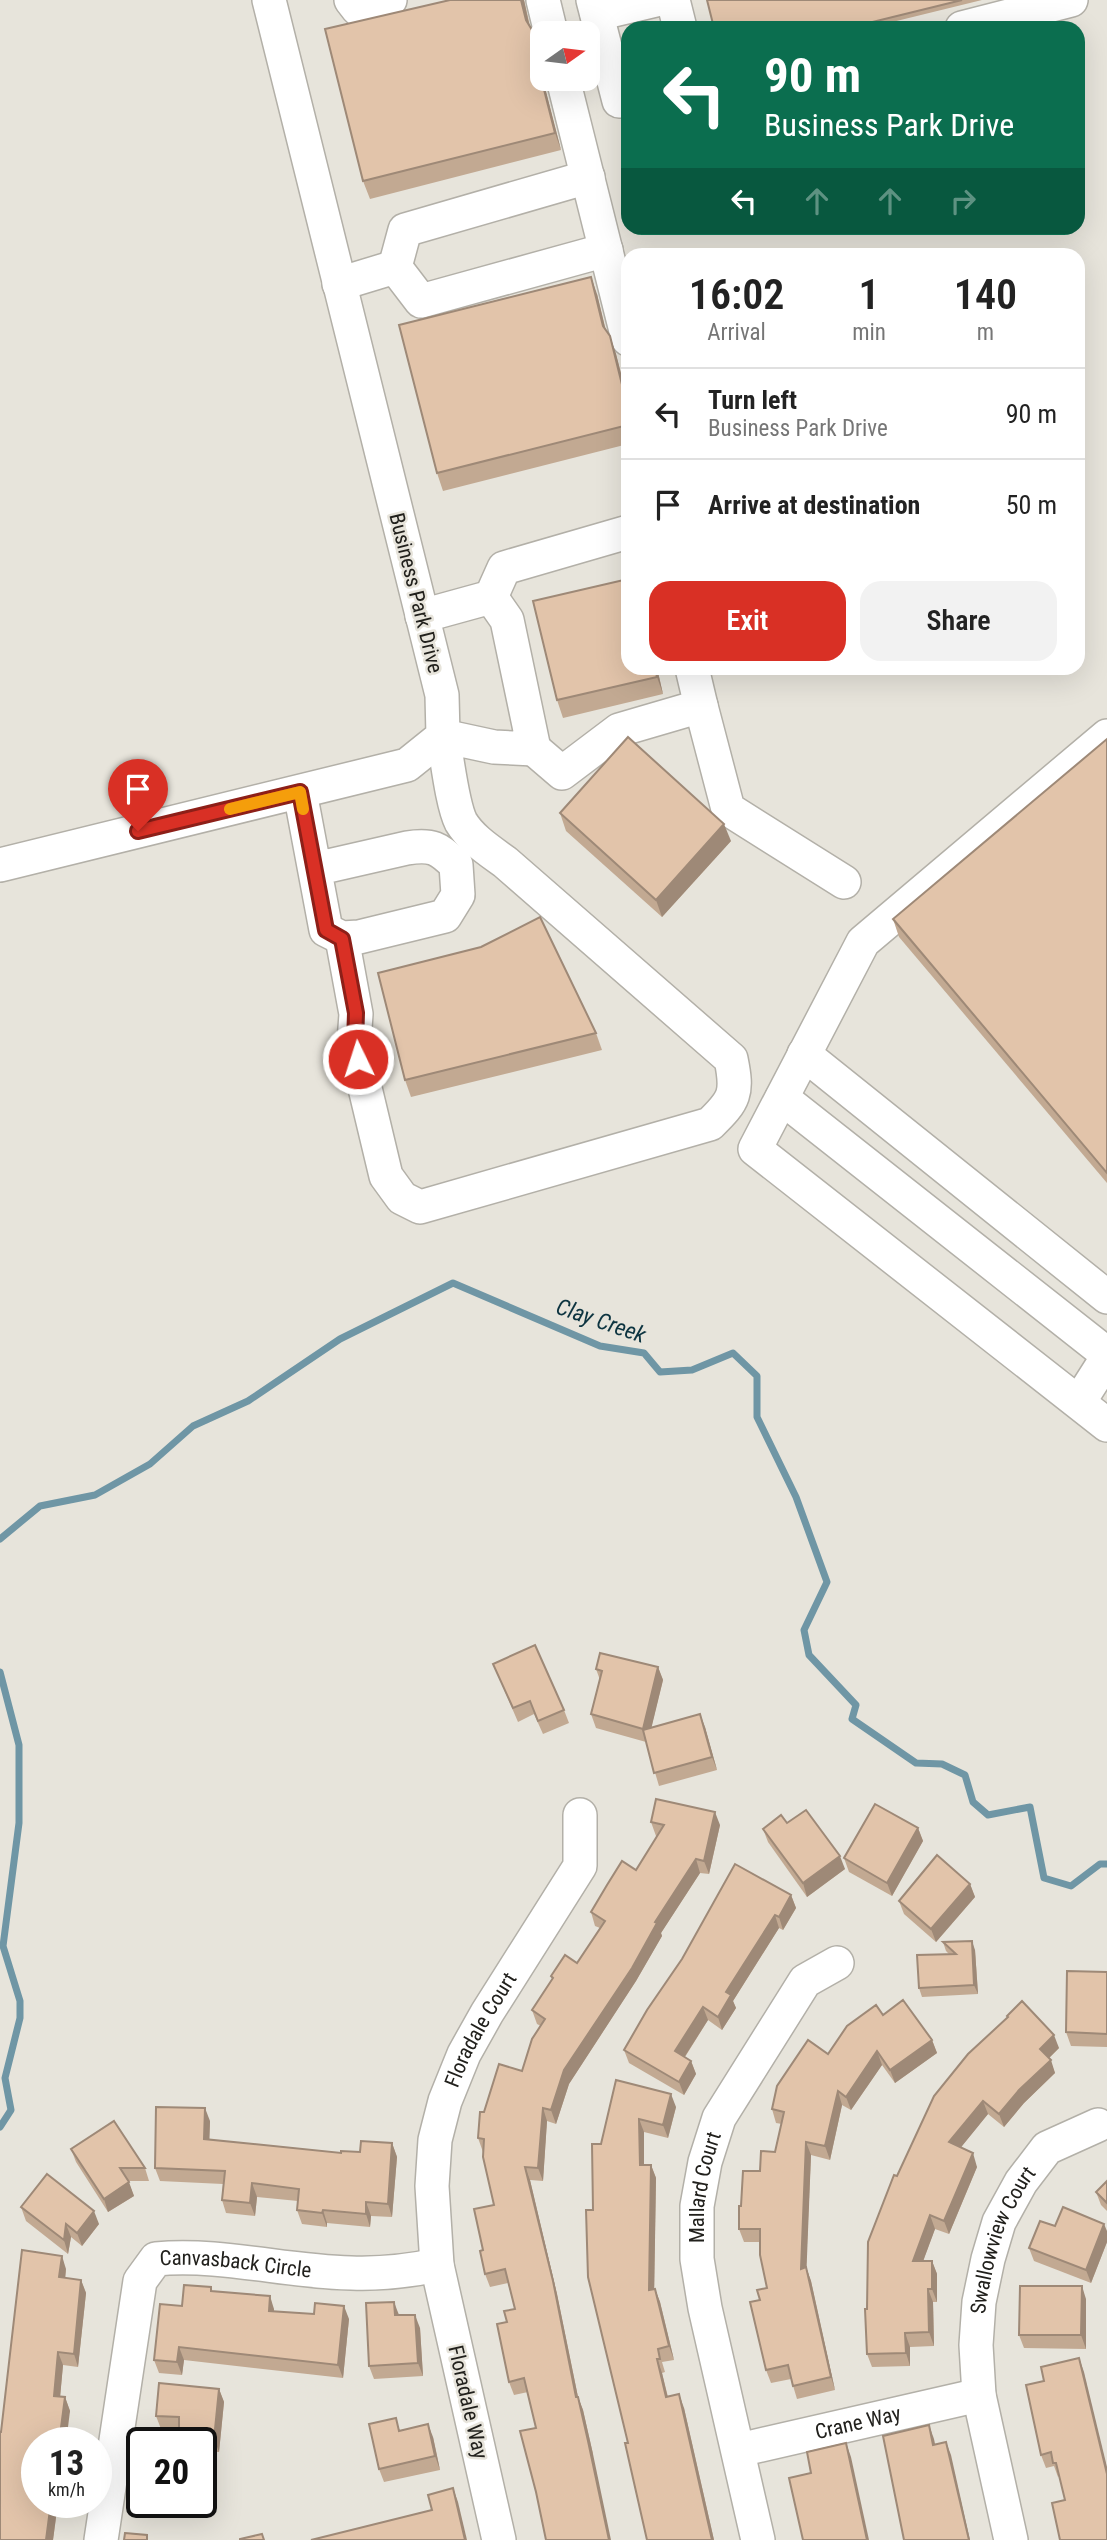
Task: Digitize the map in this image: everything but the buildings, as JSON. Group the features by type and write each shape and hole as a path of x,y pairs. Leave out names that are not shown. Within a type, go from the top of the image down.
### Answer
{"street":[{"name":"Business Park Drive","path":"269,0 442,695 443,736 468,854"},
{"path":"351,0 358,9 390,0"},
{"path":"543,0 548,21"},
{"path":"621,101 595,7 656,0"},
{"path":"673,0 678,21"},
{"path":"988,21 1071,0"},
{"path":"566,91 621,311"},
{"path":"395,267 405,230 588,177"},
{"path":"395,267 421,301 606,250"},
{"path":"339,284 395,267"},
{"path":"491,597 504,568 621,534"},
{"path":"422,616 491,597"},
{"path":"491,597 507,620 534,748 562,773 619,730 701,706"},
{"path":"694,675 729,808 844,882"},
{"path":"0,865 407,765 443,736 494,747 534,748"},
{"path":"1107,736 863,942 755,1149 1107,1425"},
{"path":"300,792 326,930 342,939 445,916 458,895 468,854"},
{"path":"315,869 421,846 505,862 731,1059 736,1084 729,1106 710,1124 420,1207 402,1198 386,1176 355,1042 356,1013 342,939"},
{"path":"804,1054 1107,1297"},
{"path":"782,1098 1107,1356 1079,1402"},
{"name":"Floradale Court","path":"438,2265 432,2186 435,2140 445,2101 464,2054 486,2013 580,1866 580,1815"},
{"name":"Mallard Court","path":"758,2540 705,2308 697,2259 697,2206 705,2162 719,2118 804,1981 837,1963"},
{"name":"Swallowview Court","path":"1011,2540 979,2395 976,2345 979,2302 988,2259 999,2222 1021,2182 1047,2148 1098,2125"},
{"name":"Canvasback Circle","path":"101,2540 140,2281 156,2259 188,2256 350,2273 405,2272 438,2265"},
{"name":"Floradale Way","path":"438,2265 499,2540"},
{"name":"Crane Way","path":"739,2450 979,2395"}],"waterway":[{"name":"Clay Creek","path":"0,1539 40,1506 95,1495 150,1464 193,1426 248,1401 340,1339 453,1283 600,1346 644,1353 660,1372 692,1370 733,1353 757,1376 757,1417 796,1497 827,1582 804,1630 809,1655 856,1705 852,1719 916,1763 942,1764 965,1775 973,1802 988,1815 1030,1807 1044,1878 1071,1886 1100,1864 1107,1864"},
{"path":"0,1672 19,1745 19,1823 3,1946 20,2001 20,2018 5,2078 11,2110 0,2127"}],"slow traffic":[{"path":"230,809 300,792 303,809"}],"route":[{"path":"138,831 300,792 326,930 342,939 356,1013 355,1042 358,1059"}]}
